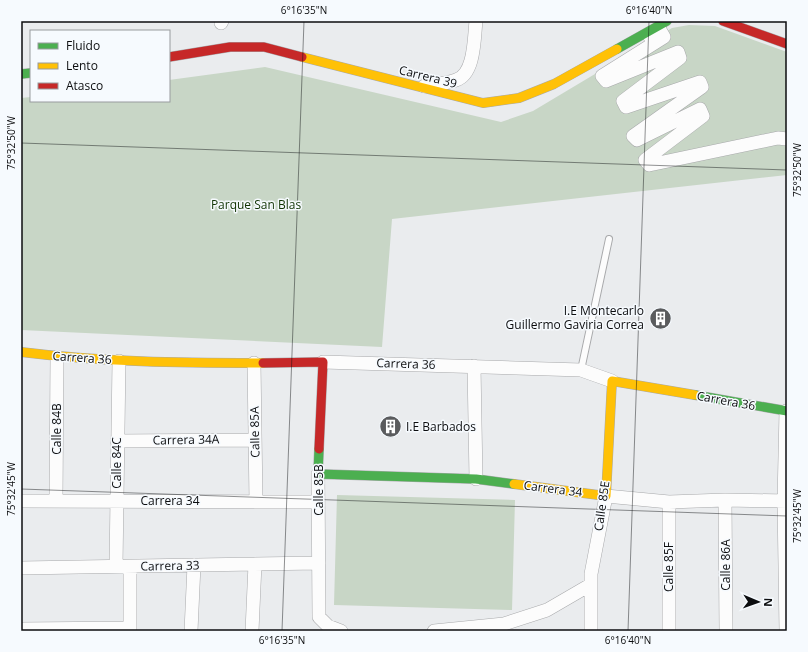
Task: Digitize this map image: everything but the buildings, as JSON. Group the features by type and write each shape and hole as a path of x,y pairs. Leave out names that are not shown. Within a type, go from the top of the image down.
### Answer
{"street":[{"path":"417,87 456,80 465,75 470,65 476,21"},
{"name":"Carrera 39","path":"170,57 230,47 264,47 483,103 519,98 554,84 667,21"},
{"path":"723,21 787,44"},
{"path":"592,64 597,70 660,30 664,37 602,76 606,81 678,52 680,58 623,101 626,107 700,82 702,87 633,136 637,140 700,109 704,116 645,160 649,165 778,138 787,139"},
{"name":"Carrera 36","path":"21,352 57,357 119,361 254,363 323,362 581,370 612,381 786,411"},
{"name":"Calle 84B","path":"56,501 57,357"},
{"name":"Calle 84C","path":"116,566 119,361"},
{"name":"Calle 85B","path":"323,362 318,474 319,617 328,626 341,631"},
{"name":"Calle 85A","path":"254,363 256,502"},
{"path":"474,366 476,479"},
{"name":"Calle 85E","path":"591,631 590,585 606,496 612,381"},
{"path":"786,411 786,631"},
{"name":"Carrera 34A","path":"117,441 255,440"},
{"name":"Carrera 34","path":"318,474 476,479 606,496 669,502 725,500 785,501"},
{"name":"Calle 86A","path":"725,500 726,631"},
{"name":"Carrera 34","path":"21,501 318,502"},
{"name":"Calle 85F","path":"669,502 669,631"},
{"name":"Carrera 33","path":"21,568 319,562"},
{"path":"252,631 255,564"},
{"path":"191,631 194,565"},
{"path":"21,629 130,629 130,567"},
{"path":"434,631 504,624 547,610 590,585"}],"lane":[{"path":"581,370 609,238"}],"green space":[{"name":"Parque San Blas","path":"689,25 715,26 787,52 787,175 392,219 382,347 21,330 21,98 30,97 30,102 170,102 170,80 265,67 501,122 533,111 672,28"},
{"path":"337,495 515,500 512,610 334,605"}],"traffic: fast":[{"path":"617,49 667,21"},
{"path":"21,74 30,73"},
{"path":"695,395 787,411"},
{"path":"319,449 318,474 476,479 514,484"}],"traffic: slow":[{"path":"302,57 483,103 519,98 554,84 617,49"},
{"path":"21,352 111,360 263,363"},
{"path":"514,484 606,496 612,381 695,395"}],"traffic: jam":[{"path":"723,21 787,44"},
{"path":"170,57 230,47 264,47 302,57"},
{"path":"263,363 323,362 319,449"}],"place":[{"name":"I.E Montecarlo Guillermo Gaviria Correa","path":"660,318"},
{"name":"I.E Barbados","path":"391,427"}]}
